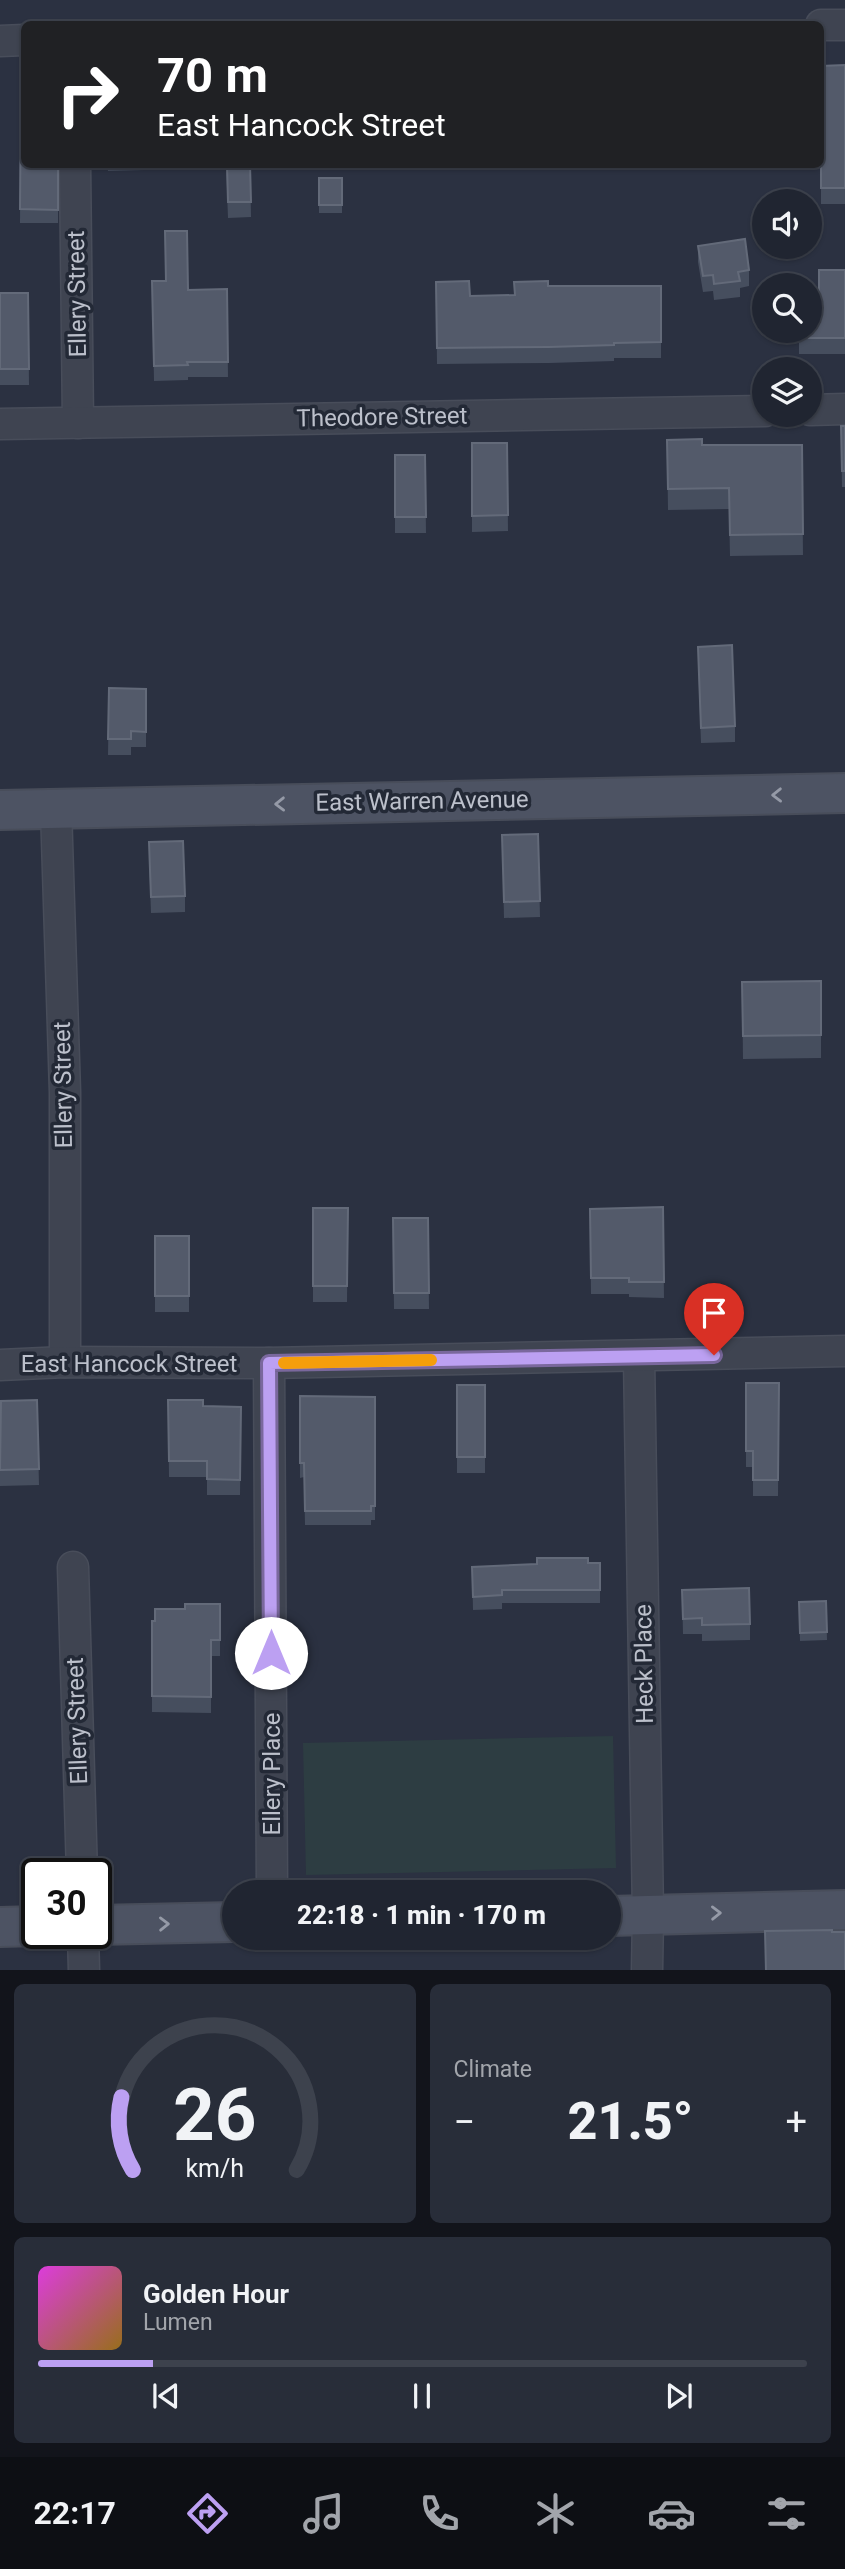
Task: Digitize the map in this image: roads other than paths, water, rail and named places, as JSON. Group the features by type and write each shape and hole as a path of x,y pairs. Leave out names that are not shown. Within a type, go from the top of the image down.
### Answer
{"main road":[{"name":"East Warren Avenue","path":"0,810 845,793"},
{"path":"621,1916 845,1910"},
{"path":"112,1925 222,1922"},
{"path":"0,1927 21,1926"}],"street":[{"path":"824,25 845,25"},
{"path":"0,41 21,40"},
{"name":"Ellery Street","path":"75,168 78,423"},
{"path":"822,410 845,409"},
{"name":"Theodore Street","path":"0,424 752,411"},
{"name":"Ellery Street","path":"56,809 65,1092 65,1362"},
{"name":"East Hancock Street","path":"0,1365 65,1362 269,1363 639,1357 845,1351"},
{"name":"Heck Place","path":"639,1357 647,1970"},
{"name":"Ellery Place","path":"269,1363 272,1880"},
{"name":"Ellery Street","path":"73,1567 82,1858"},
{"path":"83,1949 84,1970"}]}
